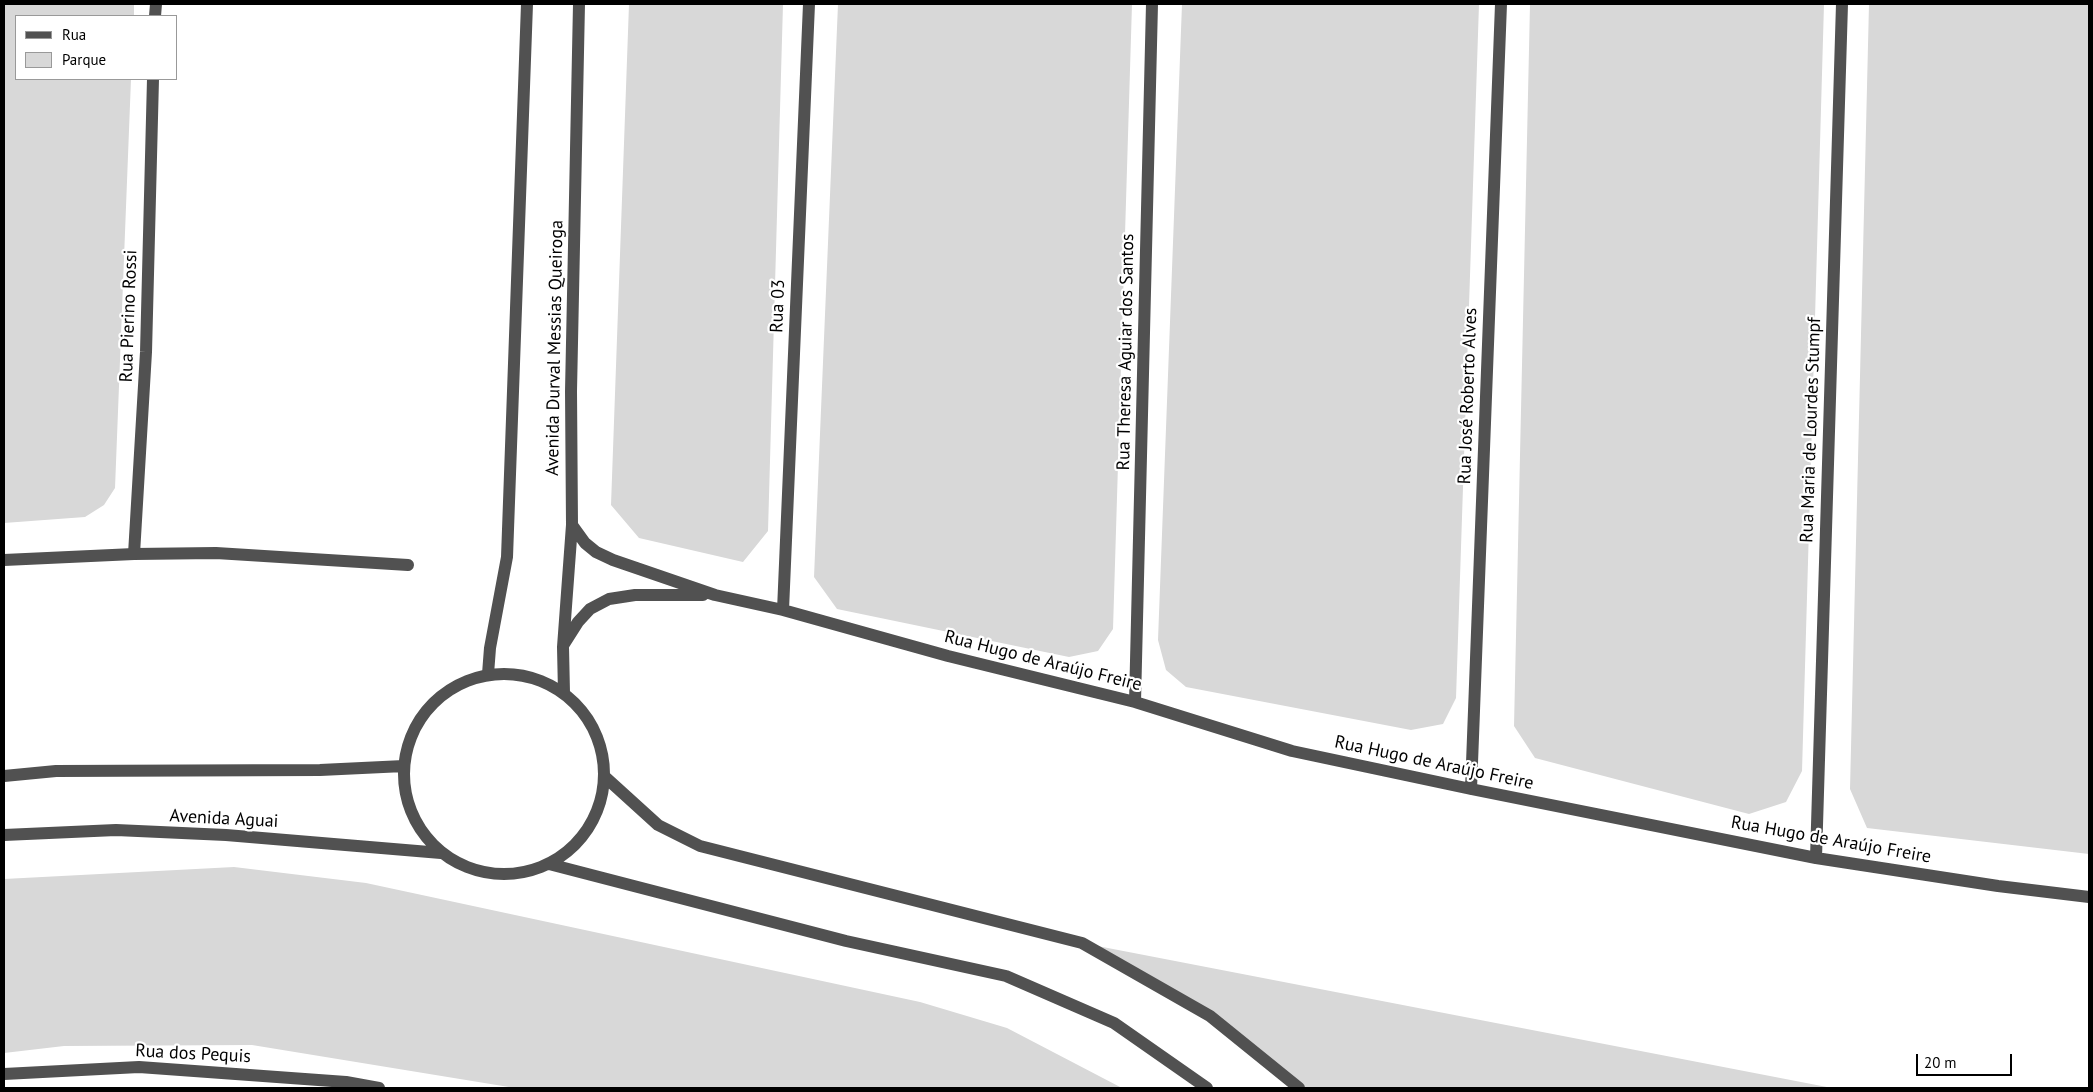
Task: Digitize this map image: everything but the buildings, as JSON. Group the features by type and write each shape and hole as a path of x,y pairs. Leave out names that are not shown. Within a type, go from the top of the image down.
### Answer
{"street":[{"path":"488,674 490,648 507,557 527,4"},
{"name":"Avenida Durval Messias Queiroga","path":"564,693 563,646 572,525 571,381 579,4"},
{"name":"Rua 03","path":"783,610 809,4"},
{"name":"Rua Theresa Aguiar dos Santos","path":"1134,702 1152,4"},
{"name":"Rua José Roberto Alves","path":"1471,789 1501,4"},
{"name":"Rua Maria de Lourdes Stumpf","path":"1816,858 1842,4"},
{"name":"Rua Pierino Rossi","path":"134,554 146,352 153,80"},
{"path":"572,525 585,543 604,556 640,571 715,595"},
{"path":"4,560 134,554 216,553 408,565"},
{"path":"563,646 578,622 590,609 609,599 635,595 715,595"},
{"name":"Rua Hugo de Araújo Freire","path":"715,595 783,610 948,656 1134,702 1292,751 1816,858 1998,886 2089,897"},
{"path":"488,674 528,676 564,693 586,716 600,744 604,776 600,803 588,827 571,848 549,864 522,873 493,874 466,867 441,852 419,828 406,798 404,766 411,737 417,723 430,706 447,691 467,680 488,674"},
{"path":"4,776 56,771 320,770 404,766"},
{"path":"604,776 658,825 700,846 1082,943 1210,1016 1299,1088"},
{"name":"Avenida Aguai","path":"4,835 116,830 226,835 441,852"},
{"path":"549,864 846,941 1006,976 1114,1023 1207,1088"},
{"name":"Rua dos Pequis","path":"4,1074 139,1067 346,1082 379,1088"}],"green space":[{"path":"4,4 134,4 134,15 15,15 15,80 131,80 115,488 104,505 85,517 4,523"},
{"path":"629,4 783,4 768,531 743,562 639,538 611,505"},
{"path":"838,4 1132,4 1113,629 1098,651 1069,657 837,609 814,577"},
{"path":"1182,4 1479,4 1456,698 1443,724 1411,730 1186,687 1166,670 1158,640"},
{"path":"1530,4 1824,4 1802,771 1786,802 1749,814 1535,758 1514,726"},
{"path":"1869,4 2089,4 2089,854 1867,828 1850,789"},
{"path":"234,867 366,883 920,1002 1007,1028 1122,1088 515,1088 252,1045 64,1046 4,1053 4,879"},
{"path":"1082,943 1832,1088 1299,1088 1210,1016"}]}
